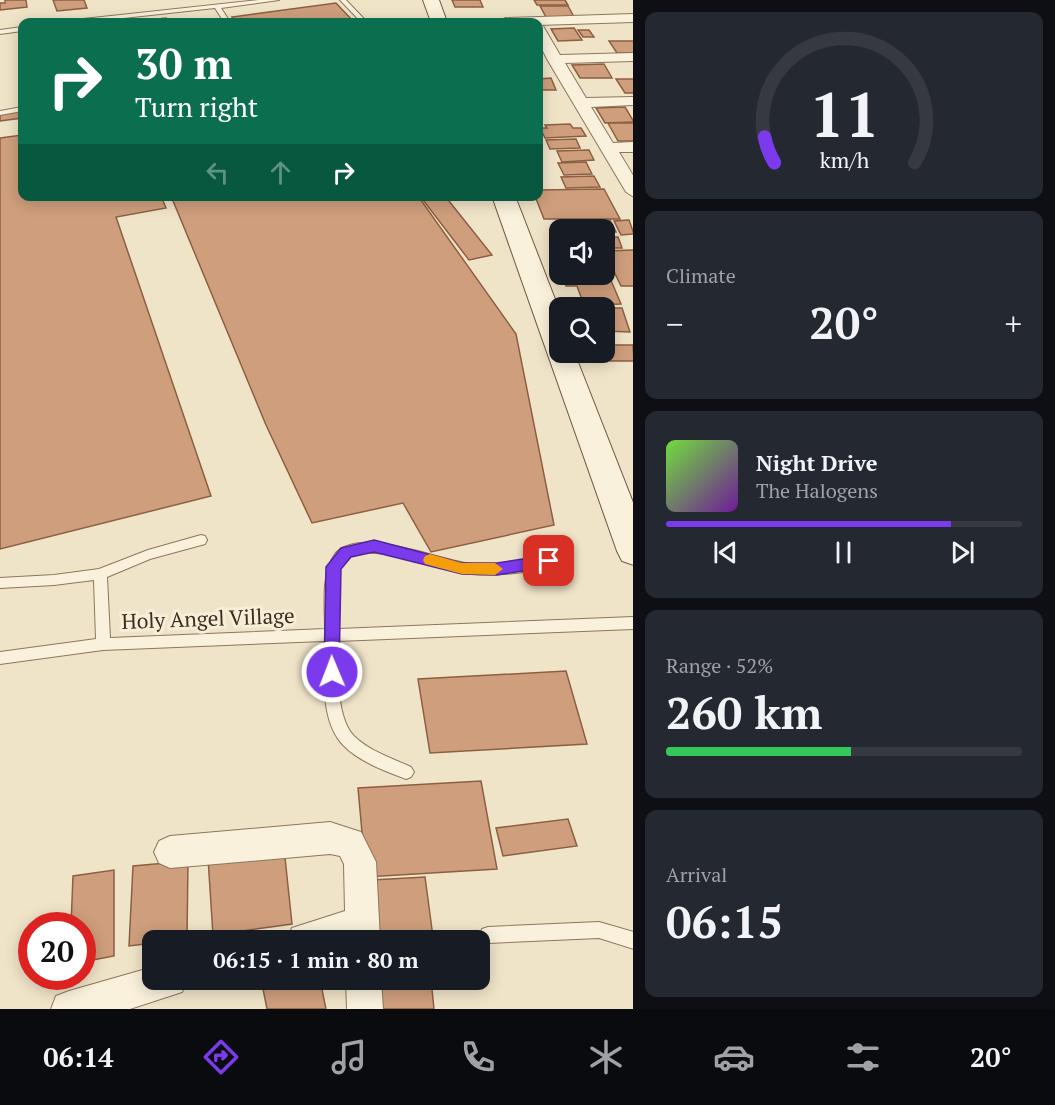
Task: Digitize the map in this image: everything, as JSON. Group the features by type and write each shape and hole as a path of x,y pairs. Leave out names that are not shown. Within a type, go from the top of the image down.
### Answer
{"street":[{"path":"431,0 438,18"},
{"path":"528,7 533,18"},
{"path":"543,24 633,18"},
{"path":"543,38 633,192"},
{"path":"554,59 633,57"},
{"path":"580,103 633,100"},
{"path":"608,148 633,147"},
{"path":"505,201 549,321"},
{"path":"564,363 633,551"},
{"path":"170,852 330,838 350,843 360,862 363,930"},
{"path":"69,1009 142,988"},
{"path":"364,990 365,1009"}],"lane":[{"path":"110,18 276,0"},
{"path":"343,0 360,18"},
{"path":"217,6 224,18"},
{"path":"0,32 18,30"},
{"path":"0,113 18,110"},
{"path":"0,583 54,580 100,574 148,555 201,540"},
{"path":"406,772 357,750 342,733 333,709 331,635 333,567 346,552 374,546 462,568 497,569 549,561"},
{"path":"100,574 103,644"},
{"name":"Holy Angel Village","path":"0,658 103,644 633,623"},
{"path":"490,935 599,930 633,941"}],"building":[{"path":"5,0 26,0 27,7 0,10 0,3 5,3"},
{"path":"53,0 84,0 87,8 57,11"},
{"path":"452,0 480,0 483,7 455,7"},
{"path":"534,0 565,0 568,5 537,5"},
{"path":"336,3 350,18 233,18"},
{"path":"540,6 568,6 574,17 546,17"},
{"path":"574,28 582,40 558,41 551,29"},
{"path":"578,30 589,30 594,37 583,37"},
{"path":"609,41 633,41 633,53 617,53"},
{"path":"604,64 612,78 580,78 572,65"},
{"path":"551,78 556,90 543,90 543,79"},
{"path":"616,79 633,79 633,93 625,93"},
{"path":"625,107 633,122 605,123 596,108"},
{"path":"18,112 18,119 0,121 0,114"},
{"path":"608,123 633,123 633,141 618,141"},
{"path":"570,124 573,128 581,128 586,136 545,138 543,128 547,128 545,125"},
{"path":"18,136 18,201 163,201 166,208 116,217 211,496 0,549 0,138"},
{"path":"576,139 580,148 550,149 546,140"},
{"path":"589,150 594,160 562,162 557,151"},
{"path":"586,162 592,174 564,175 558,163"},
{"path":"594,176 600,187 566,188 561,177"},
{"path":"604,189 620,219 544,219 537,201 543,201 543,190"},
{"path":"173,201 422,201 516,334 554,525 431,552 403,503 312,523 266,425"},
{"path":"424,201 449,201 492,255 469,260"},
{"path":"629,220 633,234 621,235 615,221"},
{"path":"615,237 618,237 622,248 615,248"},
{"path":"633,250 633,286 621,286 615,274 615,251"},
{"path":"613,285 621,304 615,304 615,297 581,297 577,286 566,286"},
{"path":"615,308 622,308 630,332 615,331"},
{"path":"615,345 633,345 633,361 615,361"},
{"path":"566,671 587,744 430,753 418,679"},
{"path":"481,781 497,869 366,877 358,788"},
{"path":"568,819 577,846 503,856 496,828"},
{"path":"284,848 292,924 249,930 213,930 208,858"},
{"path":"188,861 187,930 142,930 142,944 129,946 133,866"},
{"path":"114,870 114,956 96,959 96,912 72,912 73,876"},
{"path":"425,877 432,930 377,930 372,880"},
{"path":"263,990 322,990 326,1009 267,1009"},
{"path":"371,990 432,990 434,1009 372,1009"}],"slow traffic":[{"path":"430,560 462,568 495,569"}],"route":[{"path":"332,672 333,567 346,552 374,546 462,568 497,569 549,561"}]}
